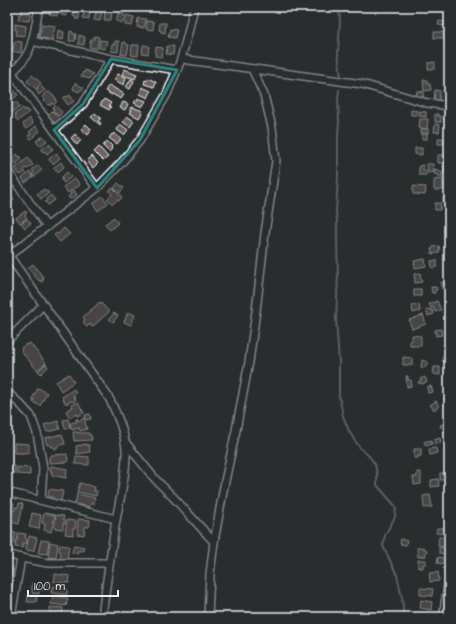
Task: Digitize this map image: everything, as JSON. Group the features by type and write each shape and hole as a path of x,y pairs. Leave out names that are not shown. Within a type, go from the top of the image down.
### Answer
{"street":[{"path":"39,7 30,49 20,66 9,75 54,130 97,188"},
{"path":"102,617 108,563 125,474 125,442 120,423 109,398 8,255 97,188 122,162 140,140 167,94 177,70 188,33 191,7"},
{"path":"32,41 112,59 177,70"},
{"path":"54,130 83,104 112,59"},
{"path":"181,59 362,84 427,104 449,106"},
{"path":"208,617 210,574 214,542 249,362 265,233 276,161 272,127 264,95 252,69"},
{"path":"7,170 47,227"},
{"path":"7,341 43,305"},
{"path":"7,392 31,416 37,433 43,468 41,500"},
{"path":"125,442 155,479 214,542"},
{"path":"7,492 116,520"},
{"path":"7,554 21,558 55,563 108,563"},
{"path":"11,617 21,558"},
{"path":"443,617 449,579"}],"highlighted area":[{"path":"111,59 177,70 140,140 97,188 54,130 83,104"}],"building":[{"path":"51,7 58,8 57,16 49,14"},
{"path":"62,7 68,8 67,16 61,15"},
{"path":"97,7 103,7 100,21 94,20"},
{"path":"22,9 31,10 29,21 18,20"},
{"path":"74,9 80,9 79,19 75,19 76,17 73,16"},
{"path":"84,9 90,9 89,19 83,18"},
{"path":"105,11 112,11 111,20 104,20"},
{"path":"118,13 124,14 123,23 116,21"},
{"path":"126,15 134,17 132,26 125,25"},
{"path":"138,18 146,19 144,28 137,27"},
{"path":"147,21 154,22 153,30 146,29"},
{"path":"439,21 445,22 445,26 438,25"},
{"path":"160,23 166,23 165,33 159,30"},
{"path":"15,24 26,26 25,36 16,35 17,30 15,30"},
{"path":"42,25 55,26 52,40 39,37"},
{"path":"170,29 177,30 175,38 168,37"},
{"path":"58,30 64,32 63,40 57,39"},
{"path":"70,31 73,32 73,34 76,34 75,41 69,41"},
{"path":"434,32 443,32 443,38 434,38"},
{"path":"79,35 85,37 84,45 78,44"},
{"path":"94,36 99,37 97,49 89,47 91,39 94,39"},
{"path":"449,38 449,50 447,50 444,39"},
{"path":"100,40 107,41 105,49 99,48"},
{"path":"15,41 22,42 21,53 12,51"},
{"path":"115,41 119,41 118,52 111,51 112,44 115,44"},
{"path":"123,42 129,45 127,55 121,54"},
{"path":"132,45 139,45 138,56 131,55"},
{"path":"143,45 149,46 148,54 142,53"},
{"path":"167,46 174,46 173,55 166,54"},
{"path":"156,47 163,48 162,57 155,56"},
{"path":"435,62 435,69 428,69 428,63"},
{"path":"124,69 137,74 135,79 122,75"},
{"path":"85,70 93,74 89,79 81,76"},
{"path":"118,74 126,78 124,85 114,80"},
{"path":"32,75 41,83 36,89 27,81"},
{"path":"148,78 156,82 154,87 144,84 145,80 147,81"},
{"path":"131,79 134,81 130,89 126,87"},
{"path":"423,80 427,80 427,84 430,84 431,90 424,91"},
{"path":"75,83 84,88 79,92 73,89"},
{"path":"109,85 124,94 121,99 105,91"},
{"path":"41,86 45,90 39,95 36,90"},
{"path":"142,87 151,91 148,98 140,94"},
{"path":"13,89 18,95 12,100 7,93"},
{"path":"435,90 440,91 439,102 434,102"},
{"path":"443,90 449,91 448,102 443,101"},
{"path":"47,91 57,99 54,105 52,103 50,106 48,105 42,97"},
{"path":"417,91 424,92 423,98 416,97"},
{"path":"70,95 74,101 68,105 63,98"},
{"path":"138,98 146,101 142,107 134,103"},
{"path":"104,99 111,103 109,110 100,105"},
{"path":"16,101 20,107 10,114 7,106"},
{"path":"123,102 128,104 125,110 120,108"},
{"path":"55,106 62,112 59,116 53,111"},
{"path":"132,107 143,111 139,118 130,113"},
{"path":"23,108 29,112 18,121 15,118 15,114"},
{"path":"411,110 417,111 417,115 411,115"},
{"path":"52,111 62,121 57,127 47,116"},
{"path":"420,111 426,112 426,117 419,116"},
{"path":"95,113 101,118 98,121 101,123 100,125 91,117"},
{"path":"435,114 441,116 441,122 435,122"},
{"path":"444,114 448,114 447,122 444,122"},
{"path":"127,116 134,121 130,127 123,122"},
{"path":"30,118 33,124 26,129 23,124"},
{"path":"420,119 428,119 427,129 419,128"},
{"path":"86,124 91,129 88,135 81,129"},
{"path":"120,124 128,130 124,135 117,130"},
{"path":"435,124 440,125 439,132 434,132"},
{"path":"36,126 40,131 31,139 28,136 31,134 29,132"},
{"path":"421,129 428,129 428,133 421,133"},
{"path":"114,133 121,139 117,144 109,138"},
{"path":"75,134 81,140 77,145 71,138"},
{"path":"422,134 427,134 427,139 422,139"},
{"path":"43,136 47,141 40,146 36,141"},
{"path":"438,138 443,138 444,144 438,144"},
{"path":"107,141 112,146 112,149 109,152 103,146"},
{"path":"11,144 14,149 8,155 7,147"},
{"path":"49,144 53,149 47,154 45,151 43,152 41,150"},
{"path":"99,147 108,157 103,161 94,152"},
{"path":"415,148 422,148 422,155 415,154"},
{"path":"56,153 60,158 53,164 49,159"},
{"path":"17,154 22,159 14,165 10,159"},
{"path":"438,155 445,155 446,163 438,163"},
{"path":"92,156 98,163 93,168 87,161"},
{"path":"28,158 33,165 27,169 26,168 24,170 26,172 20,175 15,168"},
{"path":"61,162 64,167 58,172 53,168"},
{"path":"427,164 433,164 434,172 428,173"},
{"path":"38,165 42,170 34,177 32,174 34,172 32,170"},
{"path":"423,165 423,170 426,170 426,175 419,175 419,166"},
{"path":"449,165 449,172 444,173 443,166"},
{"path":"435,169 441,171 443,176 437,176 437,174 434,174"},
{"path":"30,172 33,177 25,183 22,178"},
{"path":"67,172 71,177 64,183 61,180"},
{"path":"75,178 80,185 68,193 63,187"},
{"path":"443,179 443,190 434,190 434,180"},
{"path":"118,183 124,188 120,193 114,188"},
{"path":"413,186 426,187 425,195 413,194"},
{"path":"113,188 122,197 119,201 117,200 113,204 107,199 112,194 109,191"},
{"path":"44,189 49,193 41,199 37,194"},
{"path":"74,190 77,195 70,199 68,197"},
{"path":"9,194 14,200 7,204 7,196"},
{"path":"51,195 55,200 48,205 45,202"},
{"path":"102,196 108,203 98,211 93,204"},
{"path":"449,196 449,203 443,203 443,197"},
{"path":"435,203 441,203 440,210 435,210"},
{"path":"25,211 27,213 25,215 27,218 20,223 16,218"},
{"path":"114,217 118,223 110,230 105,224"},
{"path":"27,219 31,223 25,228 21,223"},
{"path":"10,223 12,229 7,233 7,225"},
{"path":"64,228 70,234 60,242 54,235 57,233 58,234"},
{"path":"439,246 439,253 432,254 431,249"},
{"path":"425,259 426,266 415,268 414,261"},
{"path":"437,260 437,267 432,268 431,261"},
{"path":"33,264 44,278 41,282 28,268"},
{"path":"420,273 422,282 415,283 414,274"},
{"path":"443,282 444,284 447,283 449,286 442,289 440,283"},
{"path":"431,287 436,287 437,290 435,290 435,293 432,293"},
{"path":"414,289 421,289 421,296 414,296"},
{"path":"437,301 441,310 435,312 433,307 431,308 429,304"},
{"path":"100,302 109,312 92,327 90,324 87,327 83,322 85,320 83,317"},
{"path":"419,304 420,311 413,313 412,306"},
{"path":"431,309 434,314 428,316 426,310"},
{"path":"128,312 135,315 131,325 124,322"},
{"path":"114,313 118,316 113,322 109,319"},
{"path":"423,315 426,324 412,329 409,320"},
{"path":"441,329 442,335 436,336 435,330"},
{"path":"412,335 421,336 421,346 410,346"},
{"path":"445,340 449,341 449,347 444,346"},
{"path":"30,343 46,363 37,370 21,351 21,348"},
{"path":"443,355 448,355 449,361 443,362"},
{"path":"403,357 412,358 412,365 403,365"},
{"path":"422,360 428,362 425,368 421,367"},
{"path":"46,364 48,367 41,374 38,371"},
{"path":"434,367 440,367 440,375 433,374"},
{"path":"69,374 74,382 61,391 56,382"},
{"path":"406,376 408,376 408,380 411,380 412,386 407,387"},
{"path":"425,377 427,382 419,384 418,382 421,381 420,379"},
{"path":"431,386 433,392 428,393 427,387"},
{"path":"38,388 47,393 40,406 33,402 34,400 32,399"},
{"path":"74,389 76,393 73,395 76,400 66,404 62,397"},
{"path":"449,397 449,405 445,406 444,398"},
{"path":"436,401 439,406 434,410 430,405"},
{"path":"78,402 84,413 78,416 77,414 70,418 66,411"},
{"path":"90,414 91,419 86,420 85,415"},
{"path":"77,418 78,421 84,418 87,429 80,431 79,428 72,430 70,423 76,422"},
{"path":"68,419 70,428 65,429 63,420"},
{"path":"58,421 60,429 47,432 44,425"},
{"path":"441,424 448,425 447,432 443,432 443,427 440,427"},
{"path":"73,432 89,433 92,440 74,441"},
{"path":"62,434 65,444 57,446 57,448 54,449 53,446 50,447 50,444 47,445 45,438"},
{"path":"440,438 441,443 435,444 434,440"},
{"path":"431,440 432,444 426,446 424,442"},
{"path":"14,443 29,444 29,453 14,453"},
{"path":"86,444 89,445 90,452 77,454 76,446"},
{"path":"436,448 437,453 430,455 429,449"},
{"path":"414,449 421,449 421,456 414,458"},
{"path":"67,454 68,462 49,463 49,457 51,457 51,455"},
{"path":"76,456 89,457 89,465 75,464"},
{"path":"10,466 15,466 15,473 10,473"},
{"path":"51,466 67,469 66,478 51,475"},
{"path":"17,467 30,468 30,475 17,474"},
{"path":"417,472 421,472 421,484 414,485 413,477 417,477"},
{"path":"440,473 444,473 444,480 440,480"},
{"path":"438,479 439,486 431,487 431,480"},
{"path":"80,483 95,487 94,491 97,491 96,496 77,492"},
{"path":"49,489 63,491 61,501 52,500 53,497 48,497"},
{"path":"77,494 95,498 94,504 91,503 90,507 75,504"},
{"path":"430,495 432,507 424,508 423,496"},
{"path":"9,502 14,503 9,521 7,520 7,503 9,504"},
{"path":"19,503 23,504 19,524 10,522 13,510 15,510 15,507 18,507"},
{"path":"32,513 41,515 39,529 29,527"},
{"path":"44,513 55,515 51,532 44,530 45,524 42,523"},
{"path":"56,515 64,516 63,519 65,520 65,524 63,523 63,529 54,528"},
{"path":"78,519 90,520 89,527 85,527 84,535 77,534"},
{"path":"67,520 76,521 75,529 73,528 73,535 65,534"},
{"path":"437,528 445,528 445,534 436,533"},
{"path":"9,532 16,533 13,545 7,544"},
{"path":"18,533 26,534 26,544 23,543 23,548 15,547"},
{"path":"29,536 37,538 34,551 26,550"},
{"path":"439,537 447,538 446,547 438,546"},
{"path":"401,539 407,541 406,545 400,544"},
{"path":"41,540 49,541 47,554 38,553"},
{"path":"50,542 58,544 56,558 48,557"},
{"path":"60,545 69,546 67,560 60,558"},
{"path":"74,545 84,547 83,551 77,551 77,554 72,553"},
{"path":"424,547 427,552 425,552 426,556 418,557 417,548"},
{"path":"439,547 446,549 445,554 439,553"},
{"path":"438,557 444,558 443,564 437,563"},
{"path":"418,560 426,560 426,564 423,564 423,568 418,568"},
{"path":"7,568 13,569 11,576 7,575"},
{"path":"438,572 439,581 430,582 429,573"},
{"path":"55,574 70,576 69,583 54,582"},
{"path":"7,580 11,580 10,589 7,588"},
{"path":"32,583 40,584 39,594 32,593"},
{"path":"50,583 49,590 42,590 43,584"},
{"path":"52,586 67,588 67,595 51,593"},
{"path":"420,588 433,589 432,596 420,595"},
{"path":"28,595 37,596 36,602 27,602"},
{"path":"53,596 68,598 66,606 51,604"},
{"path":"421,600 432,602 431,610 420,608"},
{"path":"50,607 63,608 62,617 50,616"}],"waterway":[{"path":"339,7 340,22 338,53 341,78"},
{"path":"339,90 336,211 338,275 336,319 339,362 339,396 343,416 349,431 361,449 375,464 377,485 396,507 395,517 385,535 383,546 397,575 402,598 403,617"}]}
